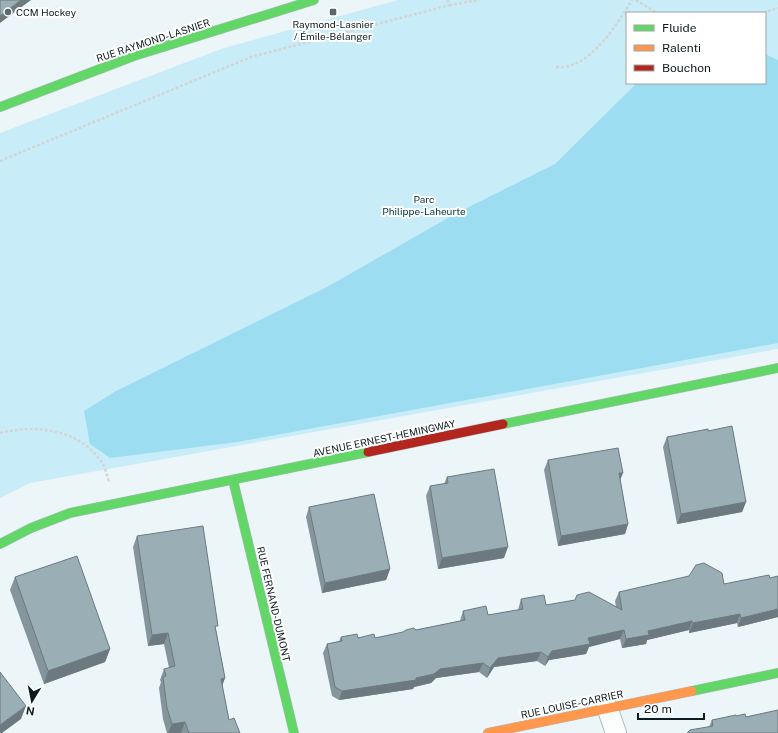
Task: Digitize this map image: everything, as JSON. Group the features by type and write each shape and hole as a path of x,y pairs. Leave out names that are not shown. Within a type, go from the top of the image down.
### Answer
{"street":[{"name":"RUE RAYMOND-LASNIER","path":"0,107 134,56 314,0"},
{"name":"AVENUE ERNEST-HEMINGWAY","path":"0,544 31,528 70,513 778,368"},
{"name":"RUE FERNAND-DUMONT","path":"233,480 294,733"},
{"name":"RUE LOUISE-CARRIER","path":"488,733 778,673"},
{"path":"607,708 616,733"}],"path":[{"path":"447,0 450,5"},
{"path":"0,161 250,57 450,5 479,0"},
{"path":"556,67 563,68 579,63 594,51 615,27 632,0"},
{"path":"636,0 655,12"},
{"path":"766,12 778,8"},
{"path":"0,433 33,427 55,431 80,441 102,462 109,482"}],"green space":[{"name":"Parc Philippe-Laheurte","path":"398,0 778,0 778,349 30,483 0,498 0,133 224,48"}],"shaded area":[{"path":"766,54 778,60 778,343 237,442 110,458 90,444 84,411 116,391 327,287 455,214 555,164 636,84 766,84"}],"building":[{"path":"0,0 21,0 0,16"},
{"path":"732,426 746,502 681,514 667,437"},
{"path":"618,448 623,473 619,473 628,524 561,536 548,460"},
{"path":"494,469 508,547 442,558 430,486 448,483 447,477"},
{"path":"374,494 390,569 325,583 309,507"},
{"path":"203,526 218,626 215,626 225,678 221,679 229,720 234,718 240,733 189,733 185,722 172,724 167,708 163,677 166,676 164,669 175,666 168,633 152,635 137,536"},
{"path":"77,556 110,649 48,671 15,577"},
{"path":"704,563 722,573 724,584 769,575 770,578 778,576 778,609 741,618 740,614 693,623 692,621 648,631 649,635 626,639 624,630 588,638 590,644 552,651 548,657 541,652 498,658 490,668 483,663 440,669 434,674 416,678 416,680 342,691 335,687 327,644 342,641 341,637 357,634 358,638 374,634 375,638 414,628 416,630 465,620 463,611 486,606 488,615 523,609 521,599 544,595 546,605 575,600 577,595 589,592 622,610 619,592 689,576 696,565"},
{"path":"0,672 26,706 0,725"},
{"path":"778,710 778,733 687,733 690,730 713,726 712,720 745,714 746,717"}],"traffic: fast":[{"path":"0,107 134,56 314,0"},
{"path":"503,424 778,368"},
{"path":"0,544 31,528 70,513 368,452"},
{"path":"233,480 294,733"},
{"path":"692,691 778,673"}],"traffic: slow":[{"path":"488,733 692,691"}],"traffic: jam":[{"path":"368,452 503,424"}],"place":[{"name":"CCM Hockey","path":"8,12"},
{"name":"Raymond-Lasnier / Émile-Bélanger","path":"333,12"}]}
